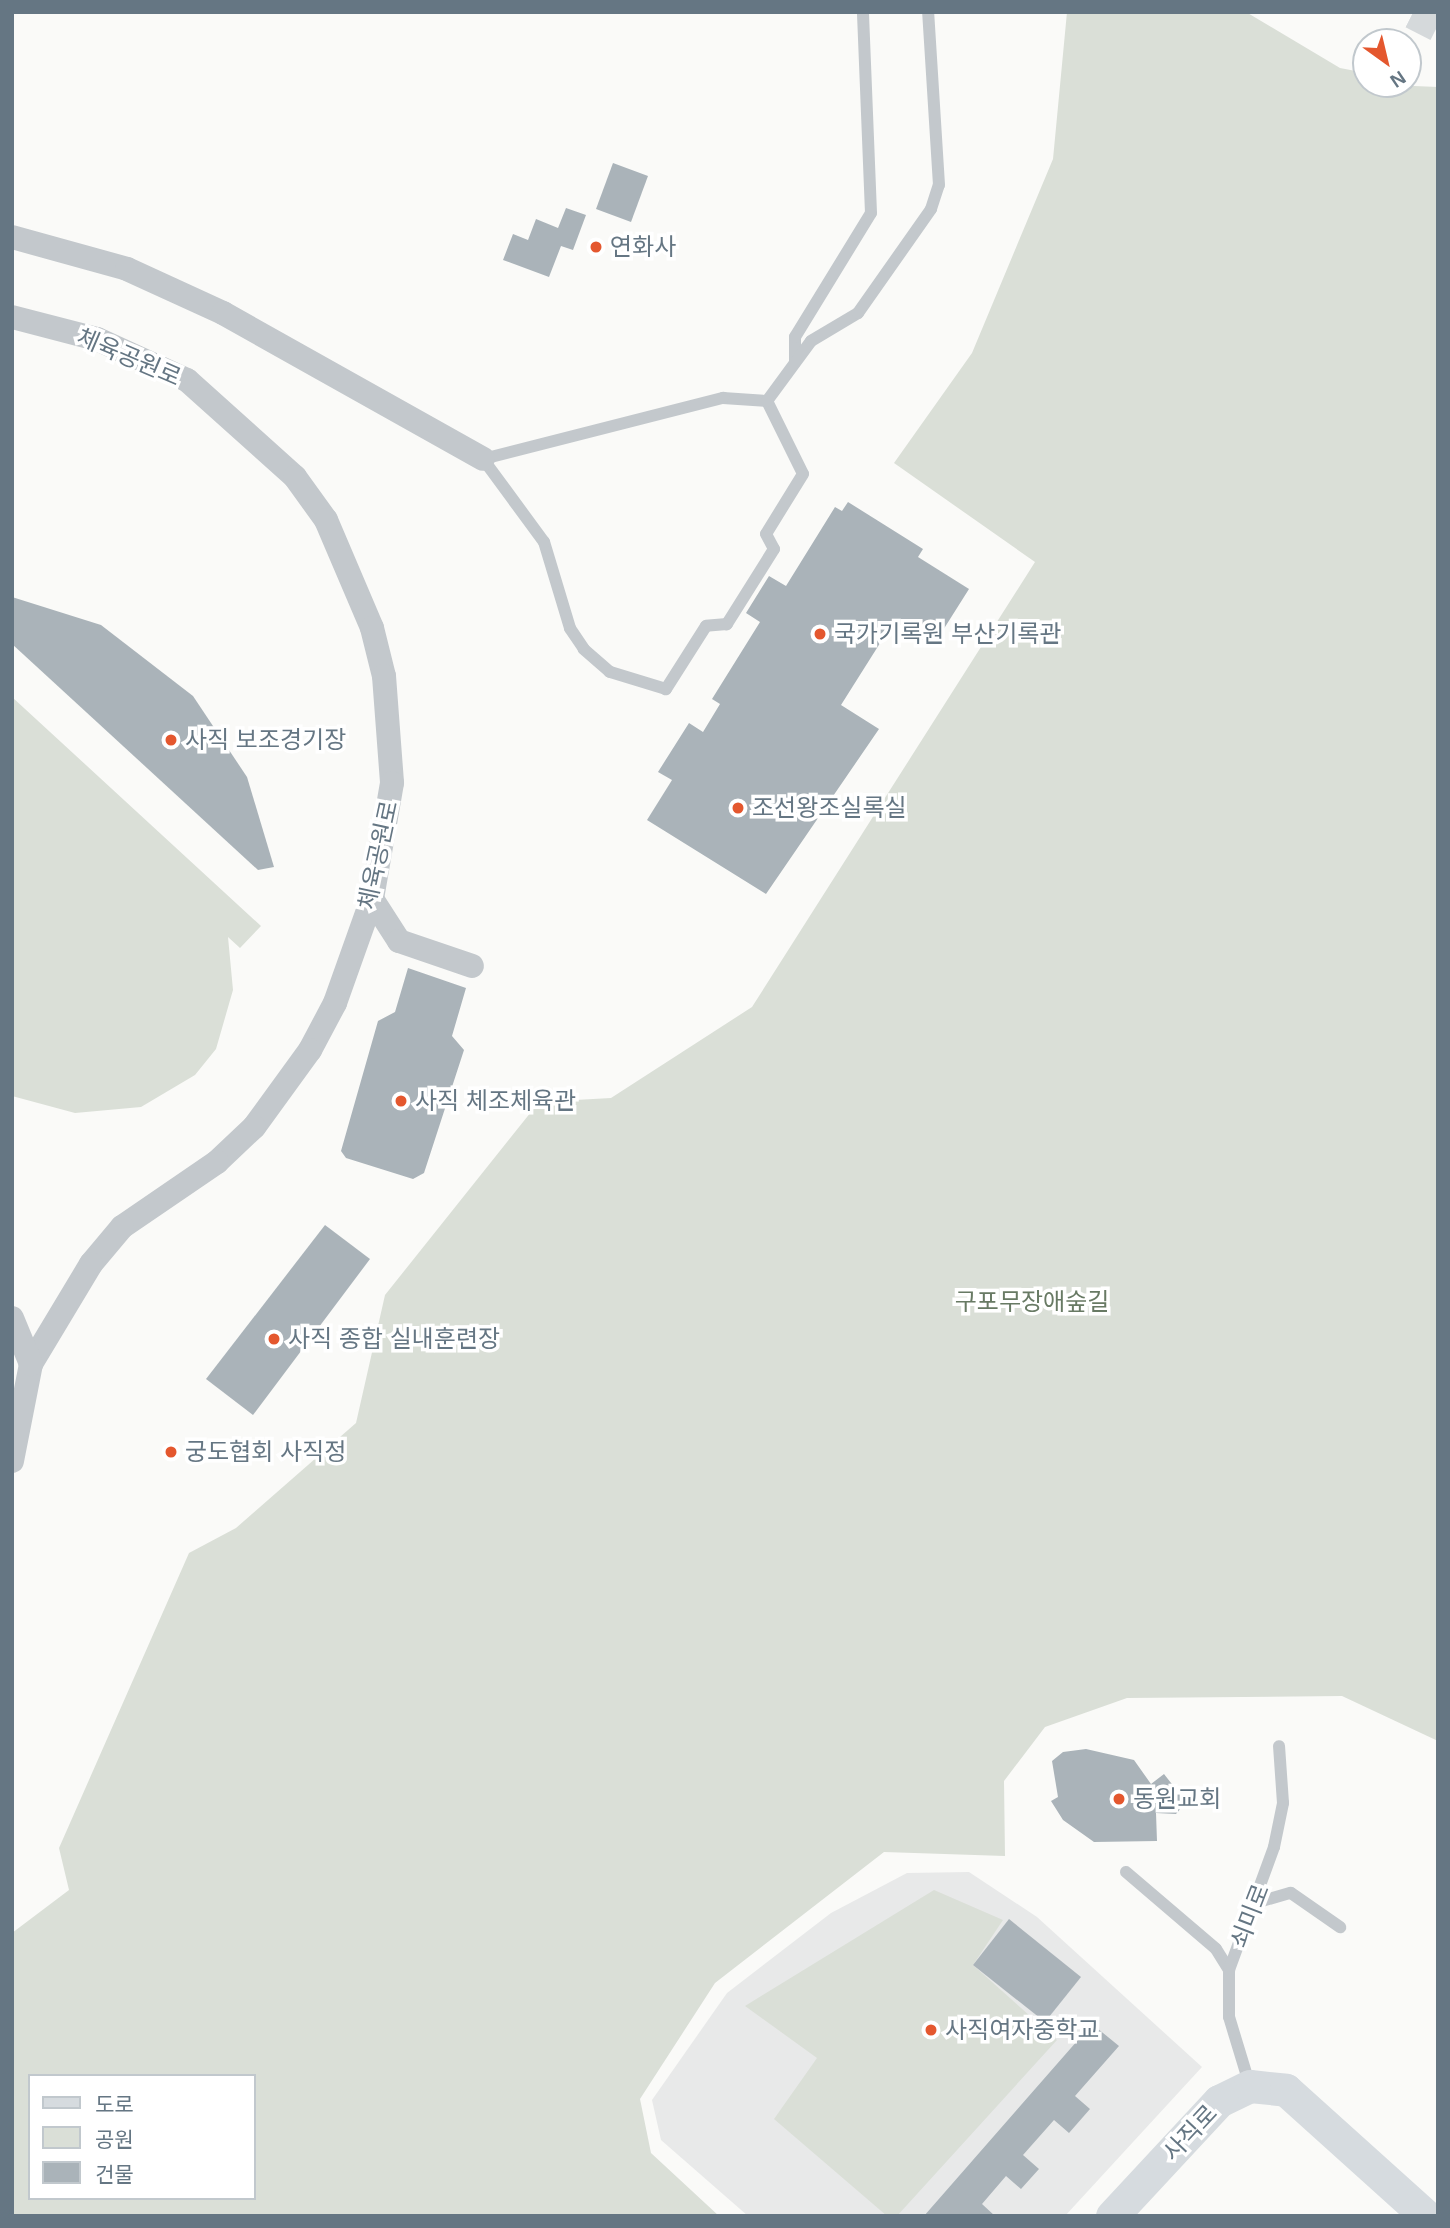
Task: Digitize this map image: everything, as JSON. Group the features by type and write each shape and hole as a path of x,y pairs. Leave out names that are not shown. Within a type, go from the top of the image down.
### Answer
{"main road":[{"path":"1250,2085 1286,2090 1426,2216"},
{"name":"사직로","path":"1112,2216 1219,2101 1250,2085"}],"street":[{"path":"12,237 127,268 223,313 483,459"},
{"name":"체육공원로","path":"12,317 97,339 187,380 261,441 326,520 372,628 384,676 393,783 372,899 335,1003 283,1093 217,1162 122,1227 90,1264 31,1364 12,1461"},
{"path":"372,899 399,941 472,965"},
{"path":"12,1318 31,1364"}],"lane":[{"path":"795,362 795,337 871,214 863,12"},
{"path":"766,401 795,362 834,323 858,313 931,209 939,185 928,12"},
{"path":"723,398 766,401 803,474 766,534 774,549 727,624 706,626 666,689 610,672 584,649 570,628 544,542 483,459 723,398"},
{"name":"쇠미로","path":"1250,2085 1229,2017 1229,1970 1255,1903 1283,1803 1279,1746"},
{"path":"1126,1872 1216,1949 1229,1970"},
{"path":"1255,1903 1291,1893 1340,1927"}],"shaded area":[{"name":"사직여자중학교","path":"969,1872 1037,1917 1202,2067 1065,2216 748,2216 661,2140 652,2100 727,1993 831,1913 907,1873"}],"green space":[{"name":"구포무장애숲길","path":"1067,12 1246,12 1340,68 1352,70 1352,98 1422,98 1422,86 1438,87 1438,1741 1342,1696 1127,1698 1045,1727 1004,1781 1005,1856 884,1852 715,1983 640,2099 651,2153 719,2216 12,2216 12,1933 69,1890 59,1848 189,1553 236,1528 356,1423 385,1295 539,1102 611,1098 752,1007 1035,562 894,463 972,353 1053,159"},
{"path":"12,697 261,926 240,948 228,937 233,990 216,1049 195,1075 141,1107 75,1113 12,1096"},
{"path":"934,1890 1003,1920 973,1965 1057,2040 897,2216 887,2216 774,2119 817,2058 745,2006"}],"building":[{"path":"613,163 648,176 631,222 596,209"},
{"path":"566,208 586,215 573,250 561,246 549,277 503,260 513,234 528,240 536,219 558,228"},
{"name":"국가기록원 부산기록관","path":"848,502 923,549 918,557 969,589 933,646 894,621 841,705 879,729 766,894 647,820 672,780 658,772 689,723 703,732 720,704 712,699 760,622 746,613 769,576 786,586 835,507 842,511"},
{"name":"사직 보조경기장","path":"12,597 101,625 193,696 247,777 274,867 258,870 12,644"},
{"name":"사직 체조체육관","path":"408,968 466,988 452,1036 464,1050 424,1173 413,1179 346,1158 341,1151 378,1021 395,1012"},
{"name":"사직 종합 실내훈련장","path":"325,1225 370,1259 253,1415 206,1379"},
{"name":"동원교회","path":"1086,1749 1134,1760 1151,1784 1164,1774 1186,1802 1176,1814 1156,1813 1157,1841 1094,1842 1063,1820 1051,1801 1058,1797 1052,1761 1063,1752"},
{"path":"1009,1919 1081,1977 1045,2022 973,1965"},
{"path":"1092,2024 1119,2046 1075,2096 1090,2109 1069,2133 1054,2120 1023,2155 1039,2169 1021,2189 1006,2176 982,2204 995,2216 924,2216"}],"tunnel":[{"path":"1413,12 1438,25"}],"place":[{"name":"연화사","path":"596,247"},
{"name":"국가기록원 부산기록관","path":"820,634"},
{"name":"사직 보조경기장","path":"171,740"},
{"name":"조선왕조실록실","path":"738,808"},
{"name":"사직 체조체육관","path":"401,1101"},
{"name":"사직 종합 실내훈련장","path":"274,1339"},
{"name":"궁도협회 사직정","path":"171,1452"},
{"name":"동원교회","path":"1119,1799"},
{"name":"사직여자중학교","path":"931,2030"}]}
